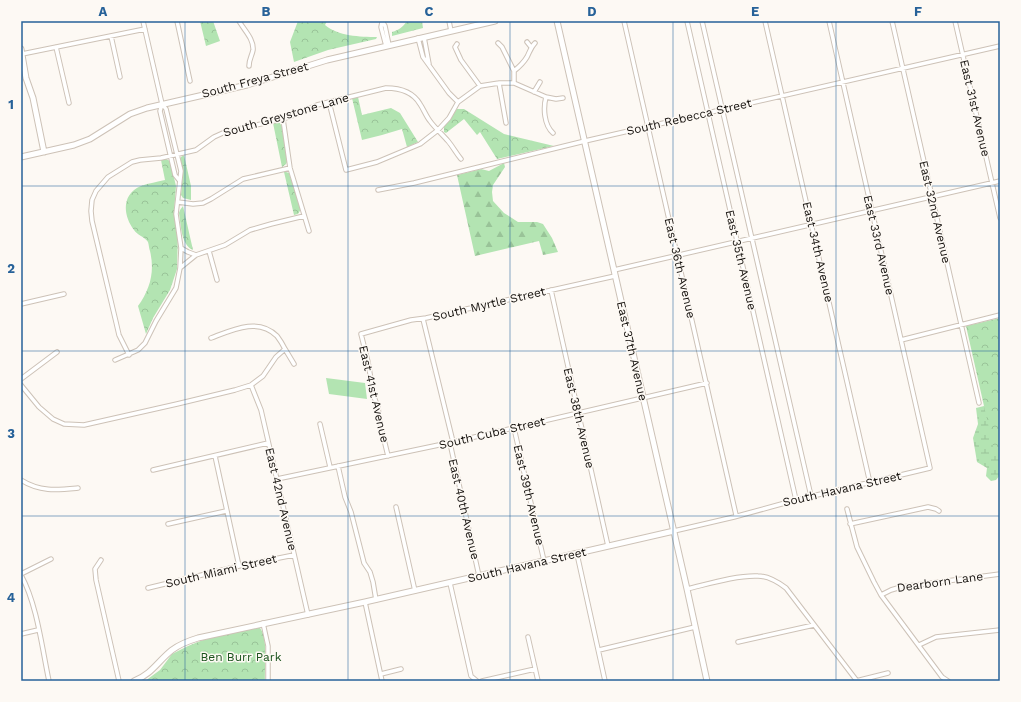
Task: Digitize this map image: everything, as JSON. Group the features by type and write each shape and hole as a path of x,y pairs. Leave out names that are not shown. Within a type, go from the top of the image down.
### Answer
{"street":[{"path":"114,360 129,355 138,350 145,343 156,321 176,288 180,268 181,248 176,214 181,171 166,109 162,104 143,21"},
{"path":"177,21 190,81"},
{"path":"239,21 251,39 253,45 253,51 249,58 250,66"},
{"path":"382,21 385,26 387,46"},
{"path":"449,21 451,31"},
{"name":"South Freya Street","path":"21,157 74,145 90,139 130,114 162,104 247,85 327,60 495,21"},
{"name":"East 37th Avenue","path":"557,21 674,531 706,681"},
{"name":"East 36th Avenue","path":"624,21 736,515"},
{"name":"East 35th Avenue","path":"687,21 796,500"},
{"name":"East 35th Avenue","path":"702,21 810,496"},
{"name":"East 34th Avenue","path":"765,21 870,482"},
{"name":"East 33rd Avenue","path":"829,21 930,468"},
{"name":"East 32nd Avenue","path":"892,21 979,403"},
{"name":"East 31st Avenue","path":"955,21 1000,218"},
{"path":"44,152 33,98 26,78 22,52 56,47 145,29"},
{"path":"111,36 120,77"},
{"path":"424,37 429,65"},
{"path":"418,38 423,57 458,102"},
{"path":"527,42 531,47"},
{"path":"498,43 502,47 514,72 514,83"},
{"path":"514,72 527,57 531,47 535,43"},
{"path":"455,46 461,60 480,86"},
{"name":"South Rebecca Street","path":"378,190 414,183 585,141 843,81 1000,46"},
{"path":"56,47 69,103"},
{"path":"534,92 540,82"},
{"path":"499,83 506,123"},
{"path":"329,102 346,170 367,165 409,150 420,144 438,130 449,118 458,102 480,86 499,83 514,83 546,97 556,99 563,98"},
{"name":"South Greystone Lane","path":"129,355 116,322 92,221 91,211 92,200 101,183 132,162 161,158 196,150 214,137 225,132 283,119 300,113 316,104 386,88 397,88 413,96 420,103 430,120 450,143 454,152 461,159"},
{"path":"546,97 544,106 547,126 553,133"},
{"path":"162,104 160,111 170,156 175,175 179,180"},
{"path":"283,119 290,168 309,231"},
{"path":"178,202 193,204 203,203 243,179 290,168"},
{"path":"614,270 1000,181"},
{"path":"180,268 196,255 225,245 250,230 260,226 304,216"},
{"path":"181,248 196,255"},
{"path":"209,251 217,280"},
{"name":"South Myrtle Street","path":"363,333 411,320 423,319 615,276"},
{"name":"East 38th Avenue","path":"551,290 608,546"},
{"path":"21,304 64,294"},
{"path":"901,340 1000,315"},
{"name":"East 40th Avenue","path":"423,319 479,576"},
{"path":"211,338 247,326 260,326 277,336 294,364"},
{"name":"East 41st Avenue","path":"363,333 361,334 361,338 368,362 374,397 378,407 380,423 388,456"},
{"path":"21,385 39,407 53,419 64,424 84,425 251,385 263,376 276,357 285,349"},
{"path":"21,379 57,352"},
{"name":"South Cuba Street","path":"277,479 514,428 706,383"},
{"name":"East 42nd Avenue","path":"251,385 261,410 308,614"},
{"path":"320,424 330,467"},
{"name":"East 39th Avenue","path":"514,428 544,561"},
{"path":"153,470 268,443"},
{"path":"214,456 239,566"},
{"path":"338,466 345,497 352,512 364,563 370,572 373,582 376,600"},
{"name":"South Havana Street","path":"134,681 148,674 171,651 186,642 198,638 376,600 577,554 734,517 736,515 810,496 930,468"},
{"path":"21,480 29,485 50,491 78,488"},
{"path":"396,507 415,591"},
{"path":"850,524 928,507 939,511"},
{"path":"847,509 850,524 860,552 881,595 942,677 948,681"},
{"path":"168,524 226,511"},
{"path":"577,554 606,681"},
{"name":"South Miami Street","path":"148,588 239,566 294,555"},
{"path":"49,681 28,587 21,574 51,559"},
{"path":"101,560 96,569 96,580 119,681"},
{"name":"Dearborn Lane","path":"881,595 901,587 1000,574"},
{"path":"687,589 744,577 759,576 779,583 786,588 857,681 888,673"},
{"path":"450,583 471,676 477,681"},
{"path":"365,602 382,681"},
{"path":"263,623 268,646 268,681"},
{"path":"738,642 814,625"},
{"path":"599,650 695,627"},
{"path":"21,634 38,630"},
{"path":"919,645 936,637 1000,630"},
{"path":"528,637 538,681"},
{"path":"482,681 535,669"},
{"path":"381,674 401,670"}],"green space":[{"path":"200,21 213,21 220,41 206,46"},
{"path":"298,21 327,21 325,25 336,32 357,36 377,37 376,39 328,50 294,62 290,42"},
{"path":"407,21 422,21 423,28 392,36 392,32 401,28"},
{"path":"358,97 362,115 391,108 400,113 418,142 407,147 402,129 362,140 352,98"},
{"path":"457,109 464,109 504,134 554,146 497,159 480,132 477,135 464,119 446,133 444,132 444,125"},
{"path":"273,123 280,123 282,127 287,162 282,167"},
{"path":"184,155 191,186 191,200 183,198 181,195 183,171 180,159"},
{"path":"166,159 170,161 176,186 174,213 178,234 177,269 170,290 153,318 146,334 138,306 146,293 152,273 151,259 148,242 135,232 130,224 126,212 126,206 130,194 141,186 165,180 161,160"},
{"path":"504,163 505,167 493,185 493,201 504,213 518,222 537,222 543,224 552,238 558,252 543,255 539,241 475,256 457,175 481,169 489,171"},
{"path":"284,172 289,173 301,209 298,214 294,215"},
{"path":"183,206 193,250 186,244 182,234 179,213"},
{"path":"1000,318 1000,454 995,455 966,326"},
{"path":"1000,352 1000,475 996,480 991,481 986,476 987,468 977,462 973,438 978,424 976,408 984,406"},
{"path":"326,378 365,383 367,399 329,394"},
{"name":"Ben Burr Park","path":"259,627 264,637 265,645 265,681 145,681 160,670 172,654 188,646 203,640"}]}
